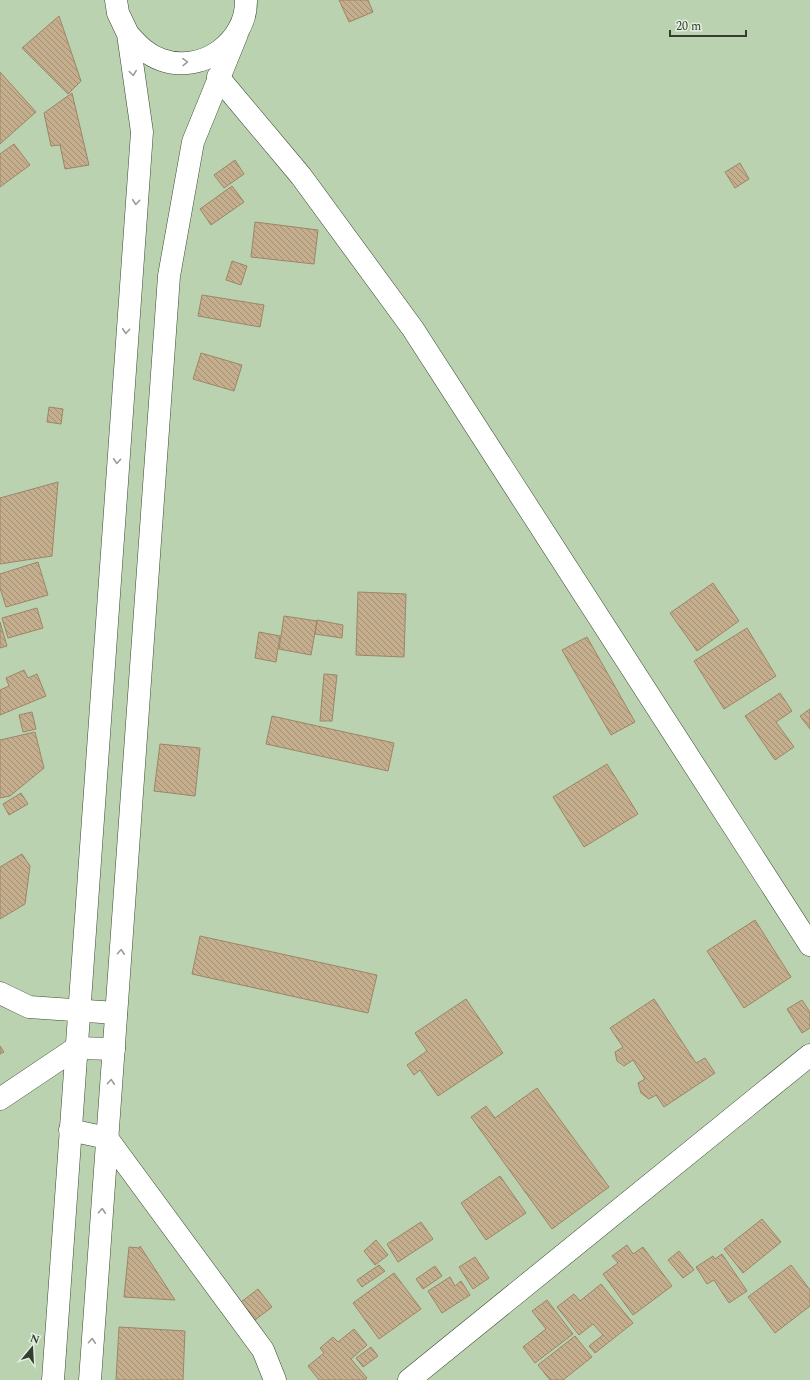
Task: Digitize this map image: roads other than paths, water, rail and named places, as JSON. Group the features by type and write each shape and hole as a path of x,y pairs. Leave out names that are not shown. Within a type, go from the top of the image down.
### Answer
{"main road":[{"path":"52,1380 142,132 128,34 118,13 116,0"},
{"path":"90,1380 168,276 193,142 218,77 247,14 246,0"},
{"path":"128,34 142,49 162,60 185,63 206,59 226,47 237,34"},
{"path":"218,77 301,176 413,329 810,945"},
{"path":"0,993 28,1007 116,1013"},
{"path":"0,1099 76,1048 114,1049"},
{"path":"409,1380 810,1055"},
{"path":"70,1130 107,1138 263,1350 275,1380"},
{"path":"262,1380 263,1350"}]}
